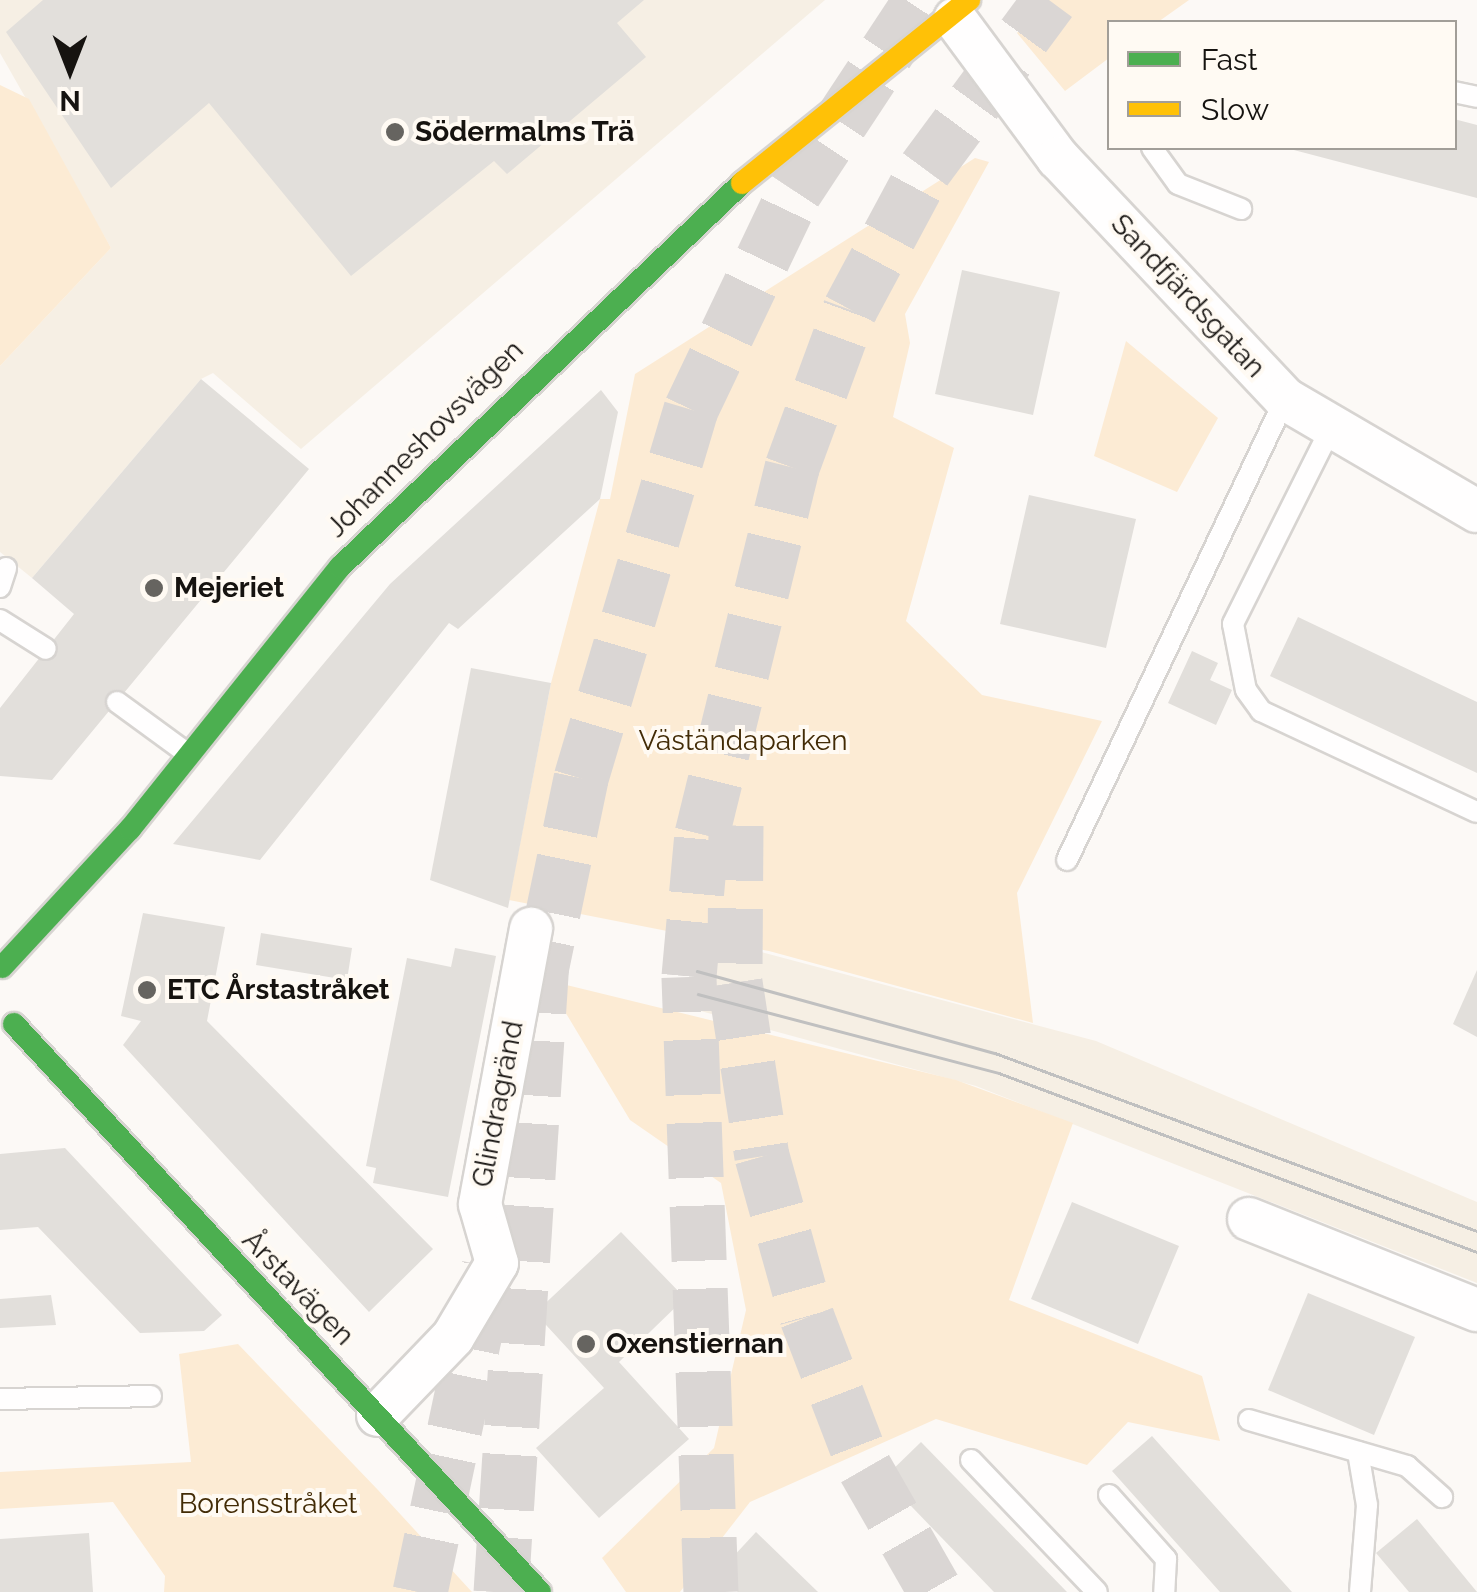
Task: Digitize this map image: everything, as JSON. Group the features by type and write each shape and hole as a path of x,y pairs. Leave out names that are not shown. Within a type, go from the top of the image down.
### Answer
{"main road":[{"name":"Johanneshovsvägen","path":"9,979 130,830 184,751 340,566 570,337 808,122 962,9"},
{"path":"7,1033 9,979"},
{"name":"Årstavägen","path":"7,1033 378,1416 540,1592"}],"street":[{"name":"Sandfjärdsgatan","path":"962,9 1058,158 1285,399 1477,511"},
{"name":"Glindragränd","path":"378,1416 454,1337 497,1263 480,1204 531,929"},
{"path":"1249,1219 1477,1310"}],"lane":[{"path":"1153,150 1178,184 1241,210"},
{"path":"1067,860 1285,399"},
{"path":"1331,428 1233,624 1246,690 1261,710 1477,812"},
{"path":"0,620 46,649"},
{"path":"117,702 184,751"},
{"path":"0,1398 151,1396"},
{"path":"1249,1420 1407,1466 1442,1496"},
{"path":"1358,1452 1367,1505 1360,1592"},
{"path":"971,1460 1098,1592"},
{"path":"1109,1495 1166,1559 1164,1592"}],"shaded area":[{"path":"0,0 825,0 301,449 213,373 201,379 32,578 0,552 0,366 111,248 0,53"},
{"path":"712,939 1096,1041 1477,1202 1477,1283 976,1086 697,1010"}],"green space":[{"path":"1042,0 1189,0 1161,20 1107,20 1107,60 1065,91 1017,33"},
{"path":"0,85 29,99 111,248 0,366"},
{"name":"Väständaparken","path":"975,158 989,162 905,314 910,343 893,417 954,448 906,621 982,695 1102,721 1017,893 1033,1023 769,951 509,900 551,683 600,499 610,499 635,374"},
{"path":"1126,341 1218,418 1177,492 1094,456"},
{"path":"546,980 956,1080 1073,1123 1009,1300 1202,1376 1220,1441 1128,1422 1087,1465 936,1419 750,1502 680,1592 626,1592 602,1558 714,1448 746,1310 721,1183 630,1120"},
{"name":"Borensstråket","path":"238,1344 472,1592 164,1592 165,1576 113,1502 0,1509 0,1472 191,1462 179,1354"}],"building":[{"name":"Södermalms Trä","path":"43,0 644,0 617,23 646,57 507,174 494,161 351,276 209,103 111,188 6,32"},
{"path":"1457,120 1477,125 1477,198 1294,150 1457,150"},
{"path":"962,270 1060,292 1033,415 935,394"},
{"name":"Mejeriet","path":"201,379 309,469 52,780 0,776 0,708 74,614 32,578"},
{"path":"601,390 618,412 600,499 458,629 449,623 260,860 173,844 390,584"},
{"path":"1029,495 1136,519 1106,648 1000,624"},
{"path":"1298,617 1477,702 1477,773 1270,676"},
{"path":"1192,651 1218,663 1210,680 1232,690 1216,725 1168,703"},
{"path":"471,668 551,683 508,908 430,880"},
{"path":"143,913 225,927 207,1021 433,1249 369,1312 123,1045 141,1021 121,1016"},
{"path":"261,933 352,948 347,980 256,965"},
{"path":"455,948 496,956 448,1197 373,1183 376,1168 366,1166 407,958 451,967"},
{"path":"1477,970 1477,1037 1453,1024"},
{"path":"65,1148 222,1315 204,1331 140,1333 38,1227 0,1230 0,1154"},
{"path":"1072,1202 1179,1246 1138,1344 1031,1299"},
{"path":"621,1232 685,1298 619,1362 689,1439 599,1518 536,1448 604,1388 535,1313"},
{"path":"1308,1293 1415,1337 1374,1435 1268,1390"},
{"path":"51,1295 56,1325 0,1328 0,1299"},
{"path":"1152,1436 1292,1592 1220,1592 1112,1471"},
{"path":"921,1442 1067,1592 994,1592 884,1478"},
{"path":"1417,1519 1477,1592 1409,1592 1376,1553"},
{"path":"756,1532 818,1592 738,1592 718,1573"},
{"path":"89,1533 93,1592 0,1592 0,1539"}],"tunnel":[{"path":"536,994 581,778 691,409 795,191 921,0"},
{"path":"711,1592 689,976 702,834 792,467 850,309 925,169 1050,0"},
{"path":"736,825 735,982 762,1156 807,1317 865,1468 936,1592"},
{"path":"501,1592 542,960"},
{"path":"420,1592 489,1266"}],"tram line":[{"path":"697,971 995,1053 1477,1231"},
{"path":"698,994 999,1073 1477,1252"}],"traffic: fast":[{"path":"2,967 130,829 340,567 742,183"},
{"path":"14,1024 540,1592"}],"traffic: slow":[{"path":"742,183 969,0"}],"place":[{"name":"Södermalms Trä","path":"395,132"},
{"name":"Mejeriet","path":"154,588"},
{"name":"ETC Årstastråket","path":"147,990"},
{"name":"Oxenstiernan","path":"586,1344"}]}
